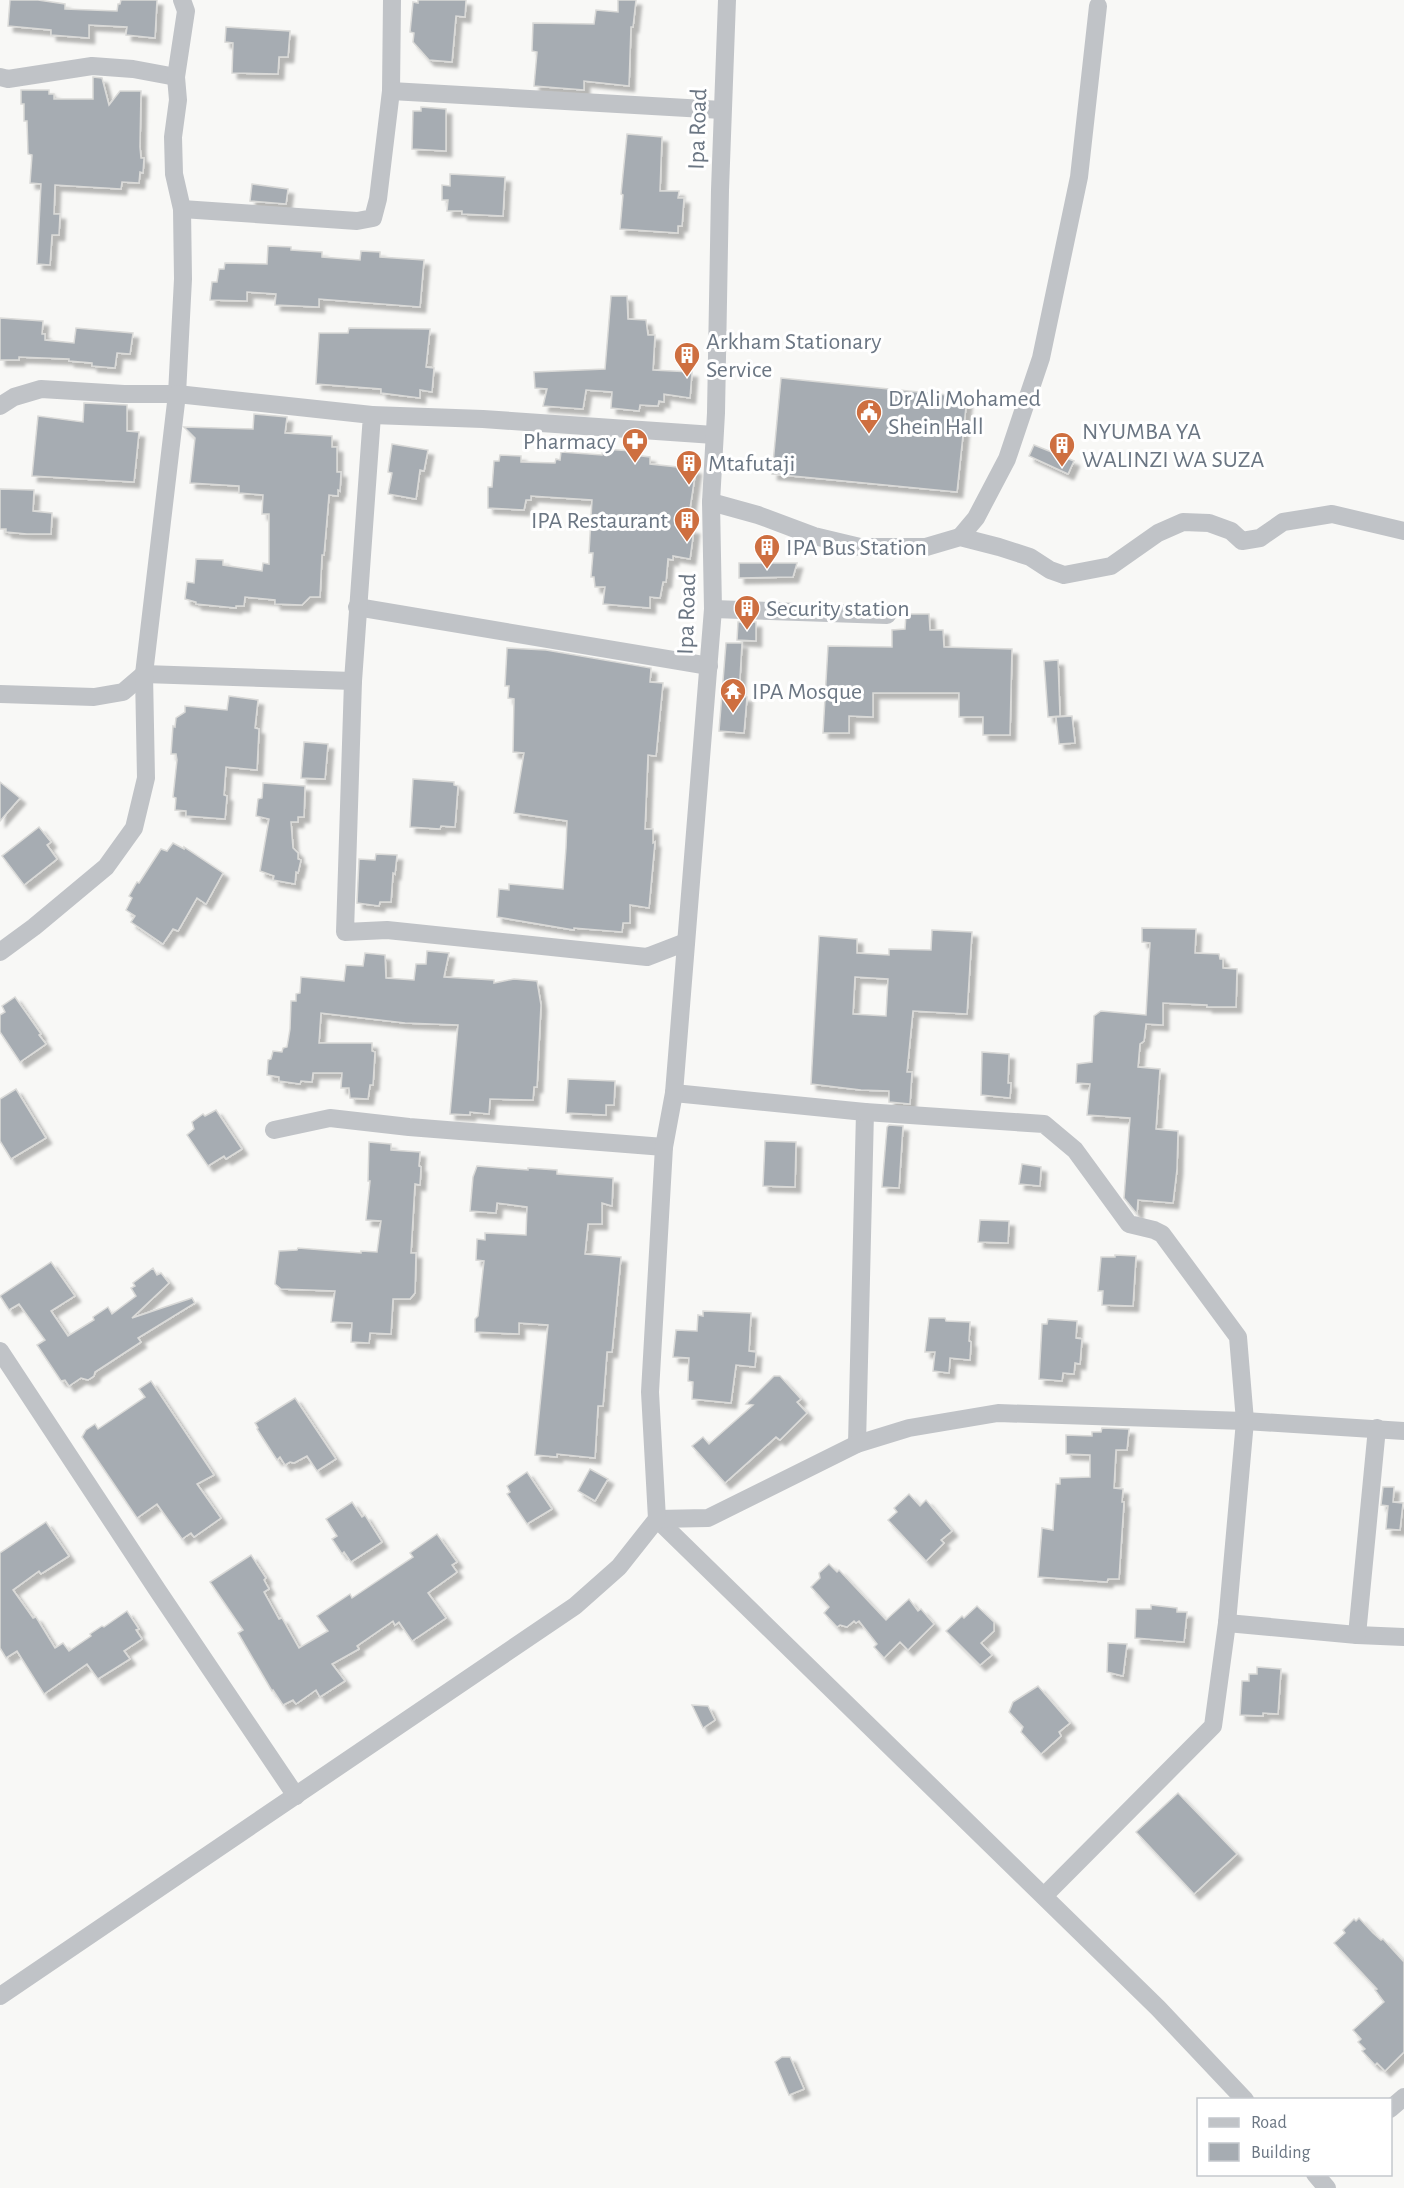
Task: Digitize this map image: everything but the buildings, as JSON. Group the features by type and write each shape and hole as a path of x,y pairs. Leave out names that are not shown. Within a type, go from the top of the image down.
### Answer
{"street":[{"path":"0,952 106,867 134,828 146,778 144,674 177,394 183,279 182,209 173,165 172,137 178,100 176,76 186,11 182,0"},
{"path":"182,209 357,221 373,218 378,199 391,91 392,0"},
{"name":"Ipa Road","path":"657,1519 650,1392 664,1147 674,1093 713,609 711,502 728,0"},
{"path":"960,537 976,518 1007,459 1041,358 1079,177 1098,6"},
{"path":"0,77 8,79 92,66 133,69 176,76"},
{"path":"391,91 723,110"},
{"path":"0,406 14,397 40,389 124,394 177,394 372,415 483,419 714,435"},
{"path":"372,415 353,681 345,932 387,930 647,957 686,942"},
{"path":"711,502 758,515 814,536 860,548 926,547 960,537 1030,557 1050,570 1064,575 1110,566 1158,533 1183,522 1209,523 1231,531 1242,541 1260,538 1283,522 1332,514 1404,531"},
{"path":"357,607 709,666"},
{"path":"713,609 886,615"},
{"path":"0,694 94,697 123,692 144,674 353,681"},
{"path":"674,1093 865,1112 1044,1124 1075,1150 1129,1224 1162,1234 1238,1337 1245,1421 1227,1623 1213,1726 1044,1896"},
{"path":"856,1444 865,1112"},
{"path":"274,1130 330,1118 409,1127 664,1147"},
{"path":"0,1351 296,1796"},
{"path":"657,1519 708,1518 856,1444 909,1428 998,1413 1245,1421 1404,1431"},
{"path":"1357,1635 1377,1428"},
{"path":"0,1996 574,1606 619,1567 657,1519"},
{"path":"657,1519 1158,2008 1243,2098"},
{"path":"1227,1623 1404,1637"},
{"path":"1392,2107 1404,2097"}],"place":[{"name":"Arkham Stationary Service","path":"687,378"},
{"name":"Dr Ali Mohamed Shein Hall","path":"869,435"},
{"name":"Pharmacy","path":"635,464"},
{"name":"NYUMBA YA WALINZI WA SUZA","path":"1062,468"},
{"name":"Mtafutaji","path":"689,486"},
{"name":"IPA Restaurant","path":"687,543"},
{"name":"IPA Bus Station","path":"767,570"},
{"name":"Security station","path":"747,631"},
{"name":"IPA Mosque","path":"733,714"}]}
